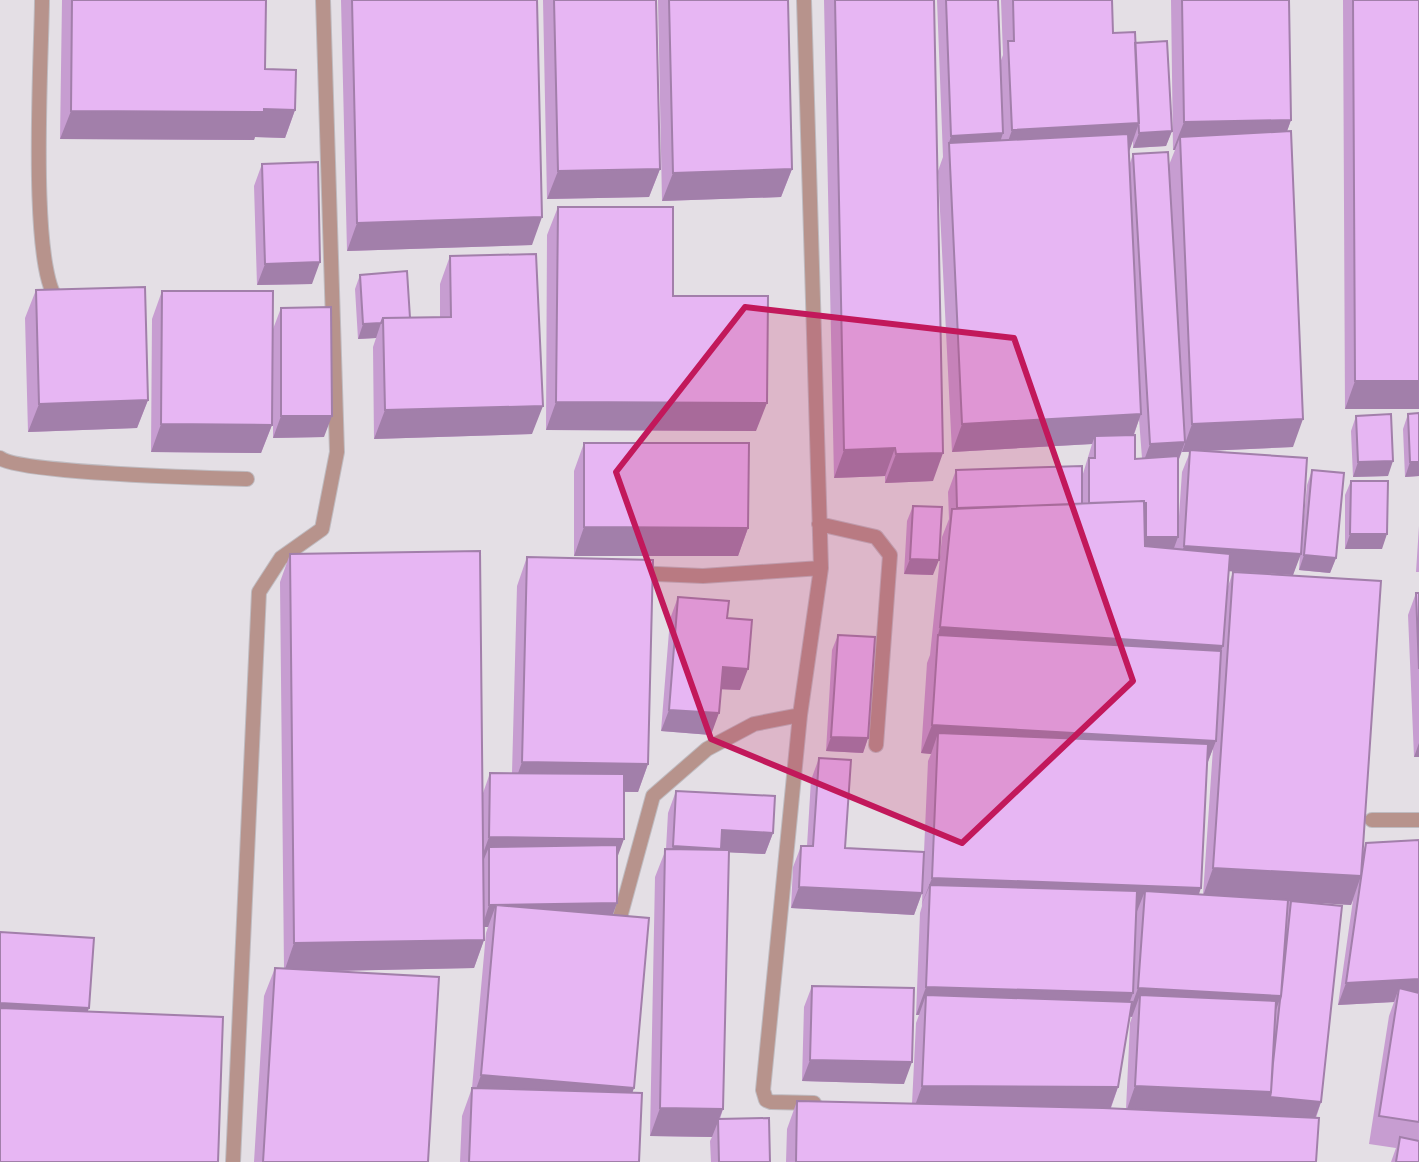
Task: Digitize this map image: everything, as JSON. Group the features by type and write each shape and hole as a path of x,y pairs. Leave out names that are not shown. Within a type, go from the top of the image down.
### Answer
{"lane":[{"path":"42,0 39,231 53,298 79,305"},
{"path":"233,1162 259,592 281,558 322,529 337,452 323,0"},
{"path":"804,0 821,568 800,715 763,1090 766,1100 771,1102 831,1103"},
{"path":"0,458 16,464 247,479"},
{"path":"819,524 876,537 890,555 876,745"},
{"path":"613,572 703,576 821,568"},
{"path":"619,921 653,796 707,749 754,724 800,715"},
{"path":"1372,820 1419,820"}],"highlighted area":[{"path":"745,307 1014,338 1133,681 962,843 711,739 616,472"}],"building":[{"path":"72,0 266,0 265,69 296,70 295,110 71,111"},
{"path":"352,0 537,0 542,217 357,223"},
{"path":"554,0 656,0 660,169 558,171"},
{"path":"669,0 788,0 792,169 673,173"},
{"path":"835,0 934,0 943,453 896,454 895,448 844,450"},
{"path":"946,0 998,0 1003,133 951,136"},
{"path":"1013,0 1112,0 1113,33 1135,32 1139,123 1012,130 1008,41 1014,41"},
{"path":"1182,0 1289,0 1291,120 1184,122"},
{"path":"1353,0 1419,0 1419,381 1355,381"},
{"path":"1167,41 1172,131 1139,133 1135,43"},
{"path":"1291,131 1303,419 1192,424 1180,137"},
{"path":"1128,134 1141,414 962,424 949,143"},
{"path":"1168,152 1185,442 1150,444 1133,154"},
{"path":"318,162 320,262 265,264 262,164"},
{"path":"558,207 673,207 673,296 768,296 767,403 556,402"},
{"path":"536,254 543,406 385,410 383,318 451,317 450,256"},
{"path":"407,271 410,318 383,318 381,323 363,324 360,275"},
{"path":"145,287 148,400 39,404 36,290"},
{"path":"162,291 273,291 272,425 161,424"},
{"path":"331,307 332,416 281,416 281,308"},
{"path":"1419,413 1419,462 1410,462 1408,414"},
{"path":"1391,414 1393,461 1358,462 1356,416"},
{"path":"1135,435 1135,459 1178,456 1178,537 1146,537 1144,501 1089,503 1089,458 1095,458 1095,436"},
{"path":"584,443 749,443 748,528 584,527"},
{"path":"1190,450 1307,458 1301,554 1184,546"},
{"path":"1082,466 1082,504 957,508 956,470"},
{"path":"1312,470 1344,473 1336,558 1304,555"},
{"path":"1351,481 1388,481 1387,534 1350,534"},
{"path":"1144,501 1145,546 1230,554 1223,646 940,627 952,509"},
{"path":"913,506 942,507 939,560 910,559"},
{"path":"480,551 484,940 294,943 290,554"},
{"path":"527,557 653,560 648,764 522,762"},
{"path":"1233,572 1381,581 1361,876 1213,868"},
{"path":"1416,593 1419,593 1419,669"},
{"path":"678,597 729,601 727,618 752,620 748,669 723,667 719,713 669,710"},
{"path":"838,635 875,637 868,738 831,737"},
{"path":"938,635 1221,651 1216,741 932,725"},
{"path":"938,733 1208,744 1201,888 932,878"},
{"path":"819,758 851,760 845,848 924,852 922,893 799,887 801,846 813,846"},
{"path":"490,773 624,774 624,839 489,837"},
{"path":"676,791 775,796 773,833 722,830 721,849 673,846"},
{"path":"1419,840 1419,979 1346,983 1366,843"},
{"path":"617,845 617,903 489,905 489,847"},
{"path":"665,849 729,850 723,1109 660,1108"},
{"path":"930,885 1137,891 1133,993 926,987"},
{"path":"1145,891 1288,900 1281,996 1138,988"},
{"path":"1291,901 1342,906 1321,1102 1270,1097"},
{"path":"496,905 649,918 634,1088 481,1075"},
{"path":"0,932 94,938 89,1008 0,1003"},
{"path":"275,968 439,977 428,1162 263,1162"},
{"path":"812,986 914,988 912,1062 810,1060"},
{"path":"1399,988 1419,993 1419,1122 1379,1116"},
{"path":"926,995 1132,1002 1118,1087 922,1086"},
{"path":"1140,995 1276,1001 1271,1092 1135,1086"},
{"path":"0,1008 223,1017 218,1162 0,1162"},
{"path":"472,1088 642,1093 639,1162 469,1162"},
{"path":"797,1101 1103,1108 1319,1118 1316,1162 796,1162"},
{"path":"769,1118 770,1162 719,1162 718,1119"},
{"path":"1400,1137 1419,1141 1419,1162 1396,1162"}]}
